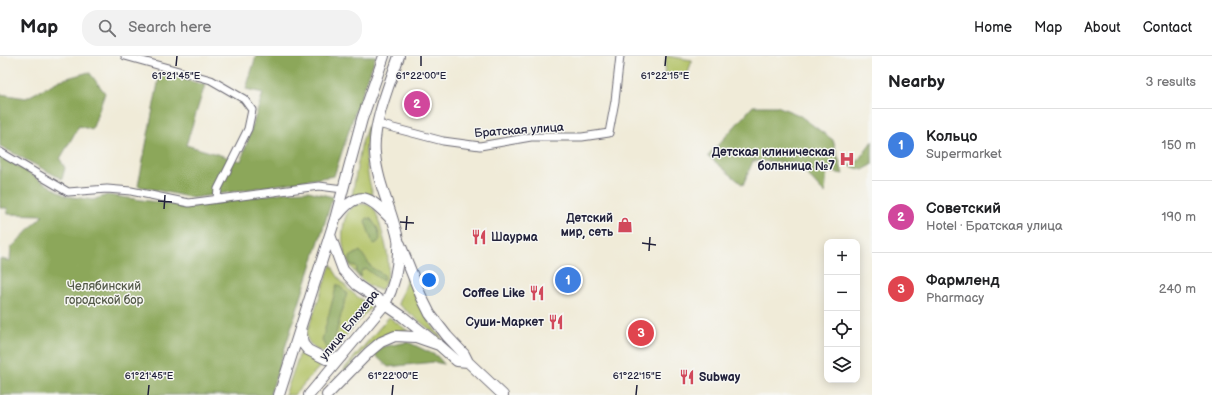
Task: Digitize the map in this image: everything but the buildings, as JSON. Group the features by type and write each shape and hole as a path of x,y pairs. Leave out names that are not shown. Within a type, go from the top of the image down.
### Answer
{"main road":[{"path":"279,395 335,219 362,119 384,56"},
{"name":"улица Блюхера","path":"309,395 385,304 391,293 396,277 398,240 379,175 374,143 378,124 399,56"},
{"path":"335,219 346,205 363,198 369,199 376,204 392,221"},
{"path":"330,235 343,270 357,285 385,304 457,361 468,362"},
{"path":"398,240 430,314 447,336 464,354 468,362 503,395"},
{"path":"300,329 303,344 308,350 326,359 341,357"},
{"path":"327,395 369,352 381,342 395,336 406,336 416,337 438,345"}],"street":[{"path":"126,56 211,80 244,99 252,110 248,129 218,189 217,198"},
{"name":"Братская улица","path":"378,124 443,140 480,146 531,138 582,137 609,133 615,101 620,56"},
{"path":"0,152 68,192 107,189 132,191 189,203 217,198 319,186 343,189"}],"green space":[{"path":"256,56 376,56 355,112 334,176 193,198 138,186 160,73 205,85 186,145 241,161 263,93 246,89"},
{"path":"666,56 692,60 687,77 664,75"},
{"path":"89,72 105,93 92,130 79,126 60,159 65,168 62,179 0,146 0,94 26,98 60,80"},
{"path":"753,106 777,106 799,115 833,140 843,174 827,171 825,194 796,163 753,161 743,185 708,156"},
{"path":"367,127 366,161 373,195 363,194 352,196 361,146"},
{"path":"872,141 872,165 863,170 849,166 857,162"},
{"name":"Челябинский городской бор","path":"0,155 66,196 93,200 107,195 190,207 287,192 308,191 333,197 270,395 0,395 0,259 10,261 11,248 43,215 8,214 7,208 0,208"},
{"path":"358,204 368,205 373,208 382,233 388,257 388,274 382,289 372,287 360,278 354,272 346,257 343,241 344,223 348,211"},
{"path":"367,218 371,219 378,229 380,239 377,243 373,244 365,221"},
{"path":"360,251 372,268 384,275 383,281 366,269 361,271 360,277 356,272 357,267 350,264 350,257"},
{"path":"331,264 334,271 343,283 359,298 372,306 333,350 325,352 316,350 306,335"},
{"path":"408,276 422,310 443,340 398,304"},
{"path":"337,284 347,293 331,352 327,350 322,340"},
{"path":"389,317 408,331 388,334 380,338 365,350 345,371 344,369"},
{"path":"408,342 437,356 444,364 434,362 388,367 374,354 381,347"},
{"path":"301,350 323,363 294,395 285,395"}],"place":[{"name":"Советский","path":"417,104"},
{"name":"Детская клиническая больница №7","path":"847,159"},
{"name":"Детский мир, сеть","path":"625,225"},
{"name":"Шаурма","path":"479,237"},
{"name":"Кольцо","path":"568,280"},
{"name":"Coffee Like","path":"537,293"},
{"name":"Суши-Маркет","path":"556,322"},
{"name":"Фармленд","path":"641,333"},
{"name":"Subway","path":"687,377"}]}
